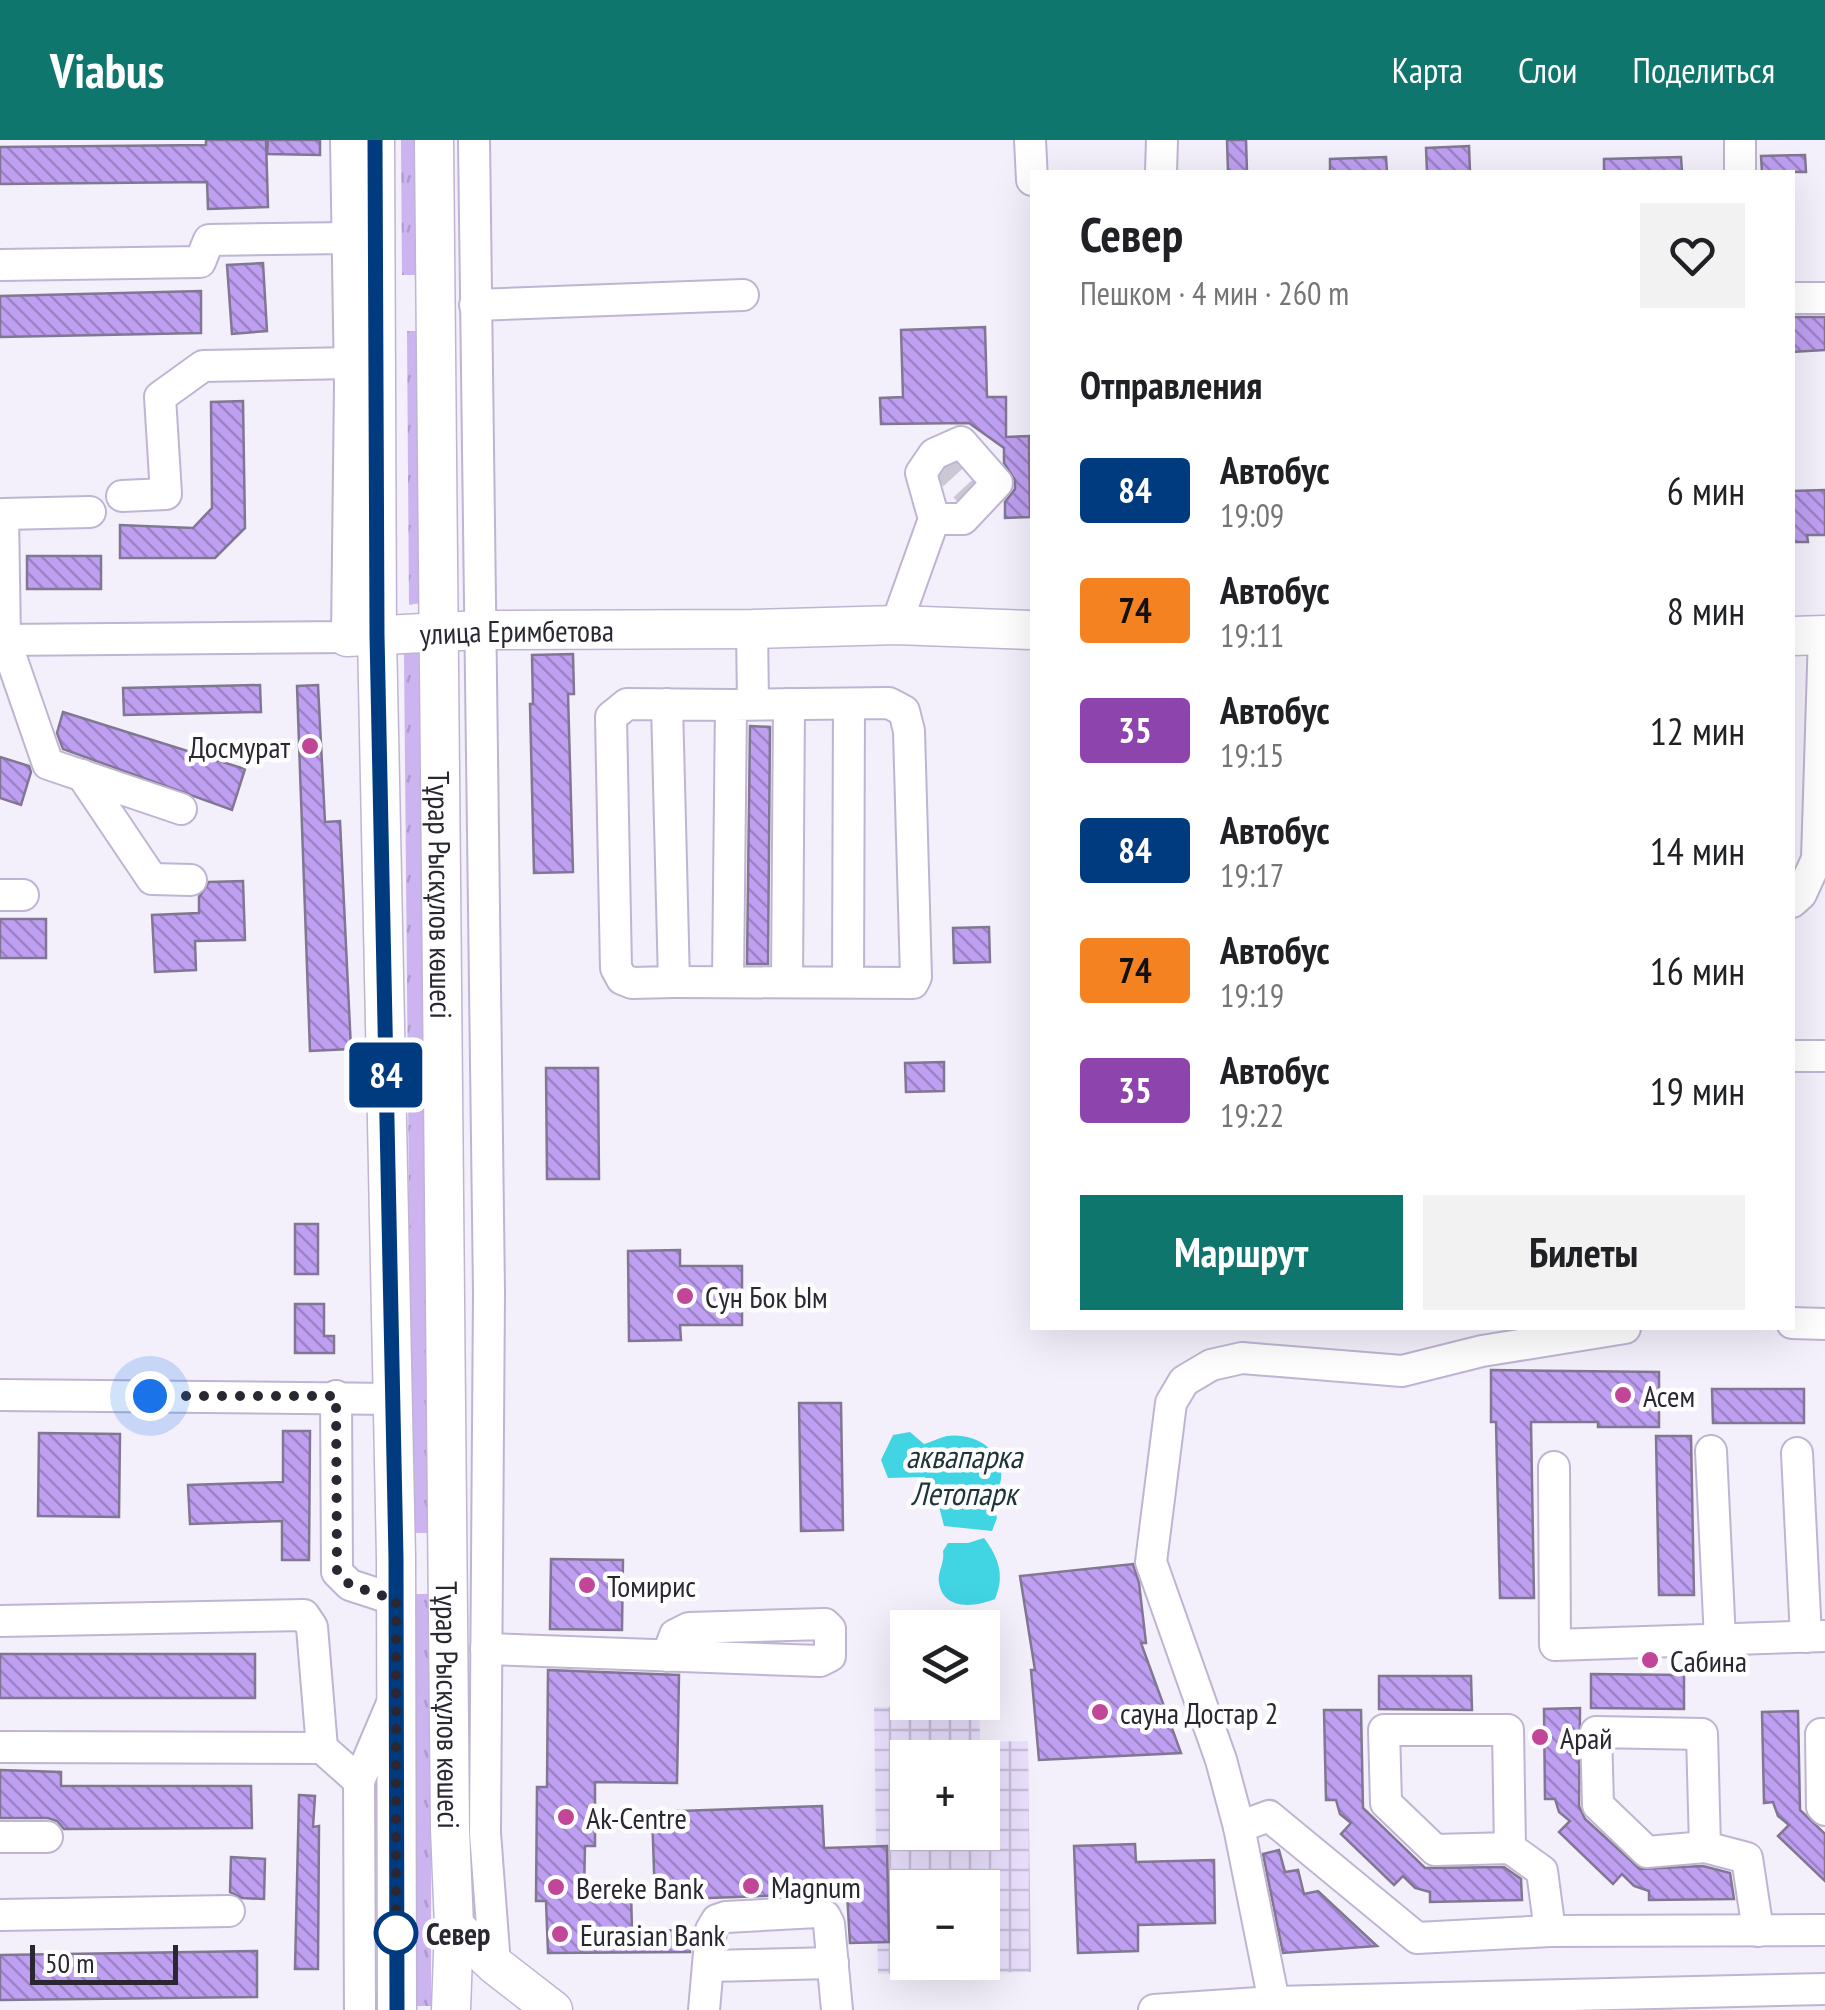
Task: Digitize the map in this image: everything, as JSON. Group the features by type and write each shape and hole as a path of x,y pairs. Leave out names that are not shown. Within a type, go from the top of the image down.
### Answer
{"main road":[{"path":"375,140 376,464 362,636 393,1399 397,2010"},
{"name":"Тұрар Рыскұлов көшесі","path":"434,140 450,1560 468,1831 454,1926 451,2010"},
{"path":"374,297 435,295"},
{"name":"улица Еримбетова","path":"362,636 479,630 752,630 896,625 1030,630"},
{"path":"1795,636 1824,635"},
{"path":"396,1558 450,1560"},
{"path":"454,1926 495,1965 553,2010"}],"street":[{"path":"346,140 350,374 362,636"},
{"path":"474,140 489,1293 486,1649 468,1831 495,1965"},
{"path":"1030,140 1032,170"},
{"path":"1162,140 1162,170"},
{"path":"1740,140 1740,170"},
{"path":"0,265 200,262 208,240 348,238"},
{"path":"475,305 742,295"},
{"path":"1795,298 1825,298"},
{"path":"122,496 166,494 160,396 203,366 350,374"},
{"path":"350,374 376,464"},
{"path":"90,512 3,514 2,640 48,764 181,809"},
{"path":"896,625 934,519"},
{"path":"728,980 742,704 752,630"},
{"path":"1795,899 1817,859 1824,635"},
{"name":"улица Еримбетова","path":"2,640 362,636"},
{"path":"890,703 904,711 909,731 916,977 913,983 622,980 616,968 615,948 611,717 626,704 789,704 890,703"},
{"path":"667,704 674,982"},
{"path":"787,981 789,704"},
{"path":"848,982 850,705"},
{"path":"82,775 152,879 190,880"},
{"path":"1795,1056 1825,1056"},
{"path":"1795,1323 1825,1324"},
{"path":"1274,2002 1239,1826 1221,1760 1150,1562 1171,1403 1184,1381 1211,1365 1242,1358 1402,1371 1482,1351 1612,1330"},
{"path":"0,1395 393,1399"},
{"path":"336,1396 337,1572 350,1585 396,1600"},
{"path":"1711,1451 1720,1640"},
{"path":"1554,1468 1555,1646 1816,1637 1797,1453"},
{"path":"0,1621 304,1615 312,1627 322,1748"},
{"path":"486,1649 667,1656"},
{"path":"360,2010 360,1782 394,1698"},
{"path":"1510,1848 1508,1730 1384,1730 1386,1803 1435,1850 1510,1848 1542,1871 1550,1932"},
{"path":"1705,1847 1702,1734 1596,1732 1598,1805 1647,1852 1705,1847 1748,1858 1758,1931"},
{"path":"1825,1734 1821,1734 1825,1810"},
{"path":"0,1747 322,1748 360,1782"},
{"path":"1239,1826 1270,1816 1416,1938 1550,1932 1825,1930"},
{"path":"0,1836 46,1837"},
{"path":"0,1914 229,1911"},
{"path":"704,2010 711,1930 717,1920 817,1912 829,1924 838,2010"},
{"path":"708,1966 832,1963"},
{"path":"1154,2010 1274,2002 1592,2004 1820,1996"}],"shaded area":[{"path":"874,1707 890,1707 890,1720 979,1720 980,1740 890,1740 890,1850 1000,1850 1000,1742 1028,1741 1031,1972 1000,1972 1000,1870 890,1870 890,1974 878,1974"}],"green space":[{"path":"401,140 419,140 420,275 402,275"},
{"path":"407,331 424,331 427,602 409,605"},
{"path":"404,651 419,651 428,1533 412,1533"},
{"path":"415,1594 431,1594 431,2006 415,2006"}],"water":[{"name":"аквапарка Летопарк","path":"910,1432 924,1444 957,1435 976,1440 992,1451 1001,1468 1001,1478 992,1500 997,1518 992,1531 944,1526 936,1495 925,1477 888,1478 881,1460 893,1435"},
{"path":"984,1538 999,1567 995,1599 970,1605 954,1602 942,1592 939,1583 943,1551 948,1543"}],"building":[{"path":"206,140 266,140 268,207 208,209 207,182 0,184 0,147 206,145"},
{"path":"268,140 320,140 320,155 267,154"},
{"path":"1227,140 1246,140 1247,170 1228,170"},
{"path":"1469,146 1470,170 1427,170 1426,148"},
{"path":"1805,155 1806,172 1762,170 1761,156"},
{"path":"1386,157 1387,170 1330,170 1330,159"},
{"path":"1681,157 1682,170 1604,170 1604,159"},
{"path":"263,263 267,331 232,334 227,265"},
{"path":"201,291 201,333 0,337 0,296"},
{"path":"1795,317 1825,317 1825,350 1795,352"},
{"path":"985,327 987,397 1006,397 1006,437 1029,436 1030,517 1005,518 1005,502 1015,489 1015,480 1004,463 1004,448 969,423 881,424 880,398 903,397 901,330"},
{"path":"243,401 245,528 215,558 120,558 120,525 193,528 212,508 211,402"},
{"path":"1825,490 1825,535 1807,535 1808,542 1795,542 1795,491"},
{"path":"27,556 101,556 101,589 27,589"},
{"path":"573,654 574,694 568,694 573,872 534,873 532,655"},
{"path":"260,685 261,712 124,715 123,688"},
{"path":"318,685 325,822 340,821 351,1049 310,1051 297,686"},
{"path":"63,712 245,769 232,810 63,749 57,733"},
{"path":"750,726 770,727 768,964 747,964"},
{"path":"0,757 29,766 31,772 21,805 0,798"},
{"path":"243,881 245,940 195,941 196,970 155,972 152,915 199,913 199,897 209,882"},
{"path":"0,919 46,919 46,958 0,958"},
{"path":"989,927 990,962 954,963 953,928"},
{"path":"944,1062 944,1091 906,1092 905,1063"},
{"path":"546,1068 598,1068 599,1179 547,1179"},
{"path":"295,1224 318,1224 318,1274 295,1274"},
{"name":"Сун Бок Ым","path":"680,1250 680,1266 742,1266 742,1325 680,1325 681,1340 629,1341 628,1251"},
{"path":"295,1304 324,1304 324,1336 334,1336 334,1353 295,1353"},
{"path":"1491,1370 1659,1372 1659,1427 1531,1422 1534,1598 1500,1598"},
{"path":"1712,1389 1804,1389 1804,1423 1713,1423"},
{"path":"799,1403 841,1403 843,1530 801,1531"},
{"path":"283,1431 310,1431 309,1560 282,1560 282,1521 190,1524 188,1485 283,1482"},
{"path":"39,1433 120,1434 119,1517 38,1516"},
{"path":"1656,1436 1691,1436 1694,1595 1659,1595"},
{"name":"Томирис","path":"551,1559 623,1560 622,1630 550,1629"},
{"path":"1133,1564 1146,1643 1141,1643 1181,1753 1039,1760 1031,1670 1035,1670 1020,1576"},
{"path":"0,1654 255,1654 255,1698 0,1698"},
{"path":"548,1670 679,1675 677,1783 595,1782 595,1846 585,1846 584,1892 631,1891 632,1931 689,1930 690,1952 548,1953 546,1901 536,1901 537,1787 547,1787"},
{"path":"1591,1674 1684,1675 1684,1709 1591,1708"},
{"path":"1379,1676 1471,1676 1472,1710 1379,1709"},
{"path":"1580,1708 1579,1806 1585,1819 1640,1869 1703,1866 1730,1873 1734,1899 1649,1900 1649,1891 1634,1886 1622,1874 1613,1884 1559,1832 1570,1821 1559,1812 1555,1799 1545,1799 1544,1709"},
{"path":"1324,1710 1361,1710 1363,1808 1425,1868 1504,1867 1521,1879 1522,1900 1430,1902 1430,1892 1415,1888 1403,1876 1394,1885 1341,1834 1351,1823 1340,1814 1336,1800 1326,1800"},
{"path":"1798,1711 1800,1810 1825,1834 1825,1881 1778,1836 1789,1825 1778,1816 1773,1802 1764,1803 1762,1712"},
{"path":"0,1770 61,1772 61,1786 251,1786 252,1828 64,1829 48,1818 0,1818"},
{"path":"299,1795 315,1796 313,1827 319,1826 318,1969 295,1969"},
{"path":"822,1806 824,1848 887,1846 889,1942 850,1943 847,1893 655,1900 652,1812"},
{"path":"1135,1844 1136,1862 1214,1860 1215,1923 1138,1925 1138,1951 1078,1953 1074,1846"},
{"path":"1279,1850 1285,1872 1298,1870 1304,1894 1318,1891 1377,1946 1283,1953 1263,1854"},
{"path":"231,1857 265,1859 264,1899 242,1898 230,1892"},
{"path":"257,1951 257,1997 0,2000 0,1955"}],"tunnel":[{"path":"934,454 980,504"}],"bus line":[{"name":"84","path":"375,140 377,635 396,1558 397,2010"}],"place":[{"name":"Досмурат","path":"310,746"},
{"name":"Сун Бок Ым","path":"685,1296"},
{"name":"Асем","path":"1623,1395"},
{"name":"Томирис","path":"587,1585"},
{"name":"Сабина","path":"1650,1660"},
{"name":"сауна Достар 2","path":"1100,1712"},
{"name":"Арай","path":"1540,1737"},
{"name":"Ak-Centre","path":"566,1817"},
{"name":"Magnum","path":"751,1886"},
{"name":"Bereke Bank","path":"556,1887"},
{"name":"Север","path":"396,1933"},
{"name":"Eurasian Bank","path":"560,1934"}],"route":[{"path":"150,1396 336,1396 337,1572 350,1585 396,1600 396,1933"}]}
